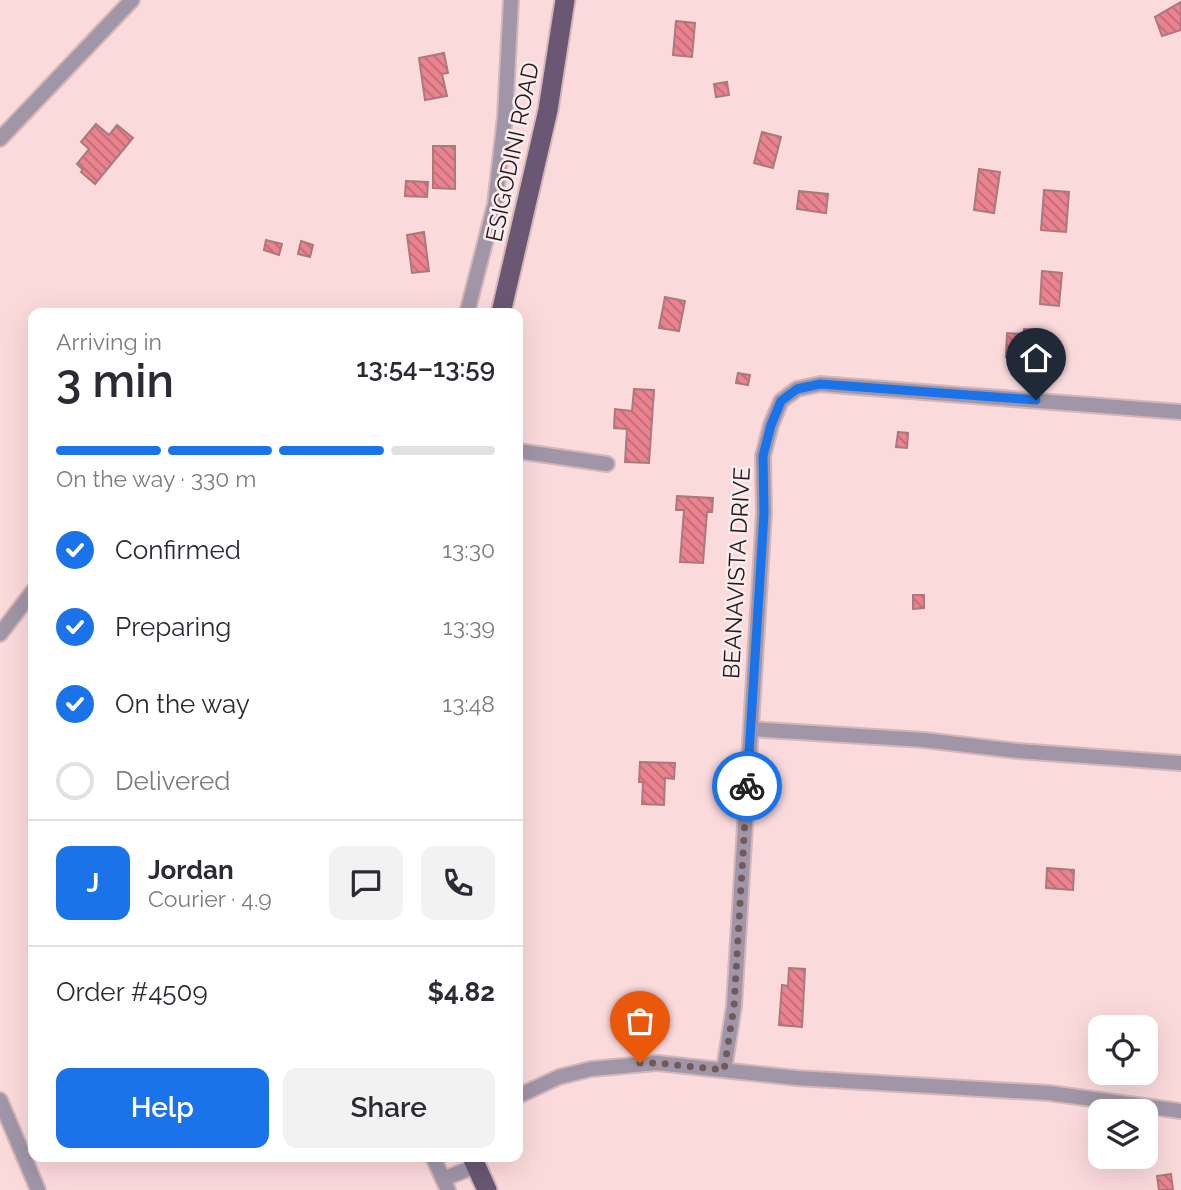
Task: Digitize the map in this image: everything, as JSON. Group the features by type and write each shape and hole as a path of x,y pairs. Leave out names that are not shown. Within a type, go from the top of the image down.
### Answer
{"main road":[{"name":"ESIGODINI ROAD","path":"502,308 548,110 565,0"},
{"path":"474,1162 487,1190"}],"street":[{"path":"0,139 132,0"},
{"path":"468,308 495,204 505,117 511,0"},
{"name":"BEANAVISTA DRIVE","path":"724,1070 734,1006 764,513 763,456 781,401 797,389 820,384 1181,412"},
{"path":"523,453 607,464"},
{"path":"0,634 28,598"},
{"path":"751,729 924,740 1018,751 1181,763"},
{"path":"523,1094 559,1077 624,1064 657,1063 797,1078 1049,1093 1181,1111"},
{"path":"0,1100 38,1190"},
{"path":"435,1162 446,1185 473,1162"}],"building":[{"path":"1181,2 1181,30 1162,36 1155,17"},
{"path":"676,21 695,23 692,57 673,55"},
{"path":"444,53 448,73 442,74 447,96 425,100 419,58"},
{"path":"727,82 729,95 716,97 714,84"},
{"path":"96,124 109,135 117,125 133,138 95,184 81,172 83,170 77,164 89,149 81,142"},
{"path":"762,132 781,137 773,168 754,163"},
{"path":"433,146 455,146 455,189 433,188"},
{"path":"979,169 1000,172 994,213 974,210"},
{"path":"406,181 428,182 427,197 405,196"},
{"path":"1044,190 1069,192 1066,232 1041,230"},
{"path":"799,191 828,194 826,213 797,209"},
{"path":"424,232 429,271 412,273 407,235"},
{"path":"266,240 282,244 279,255 264,250"},
{"path":"301,241 313,245 310,257 298,254"},
{"path":"1042,271 1062,273 1059,306 1040,304"},
{"path":"665,297 685,301 679,331 659,328"},
{"path":"1024,329 1037,330 1037,335 1050,336 1049,360 1006,357 1007,333 1024,334"},
{"path":"738,373 750,375 748,385 736,383"},
{"path":"634,389 654,390 649,463 625,462 627,429 614,428 615,409 632,411"},
{"path":"898,432 908,433 907,448 896,447"},
{"path":"677,496 713,498 712,512 707,512 703,563 680,562 684,510 676,510"},
{"path":"913,595 924,595 924,608 913,609"},
{"path":"640,762 675,763 674,779 665,778 664,805 642,804"},
{"path":"1047,868 1074,870 1073,890 1046,888"},
{"path":"789,968 805,969 802,1027 779,1025 782,985 788,986"},
{"path":"1171,1174 1173,1190 1159,1190 1157,1176"}],"way so far":[{"path":"640,1063 724,1070 734,1006 747,786"}],"route":[{"path":"747,786 764,513 763,456 781,401 797,389 820,384 1036,400"}]}
